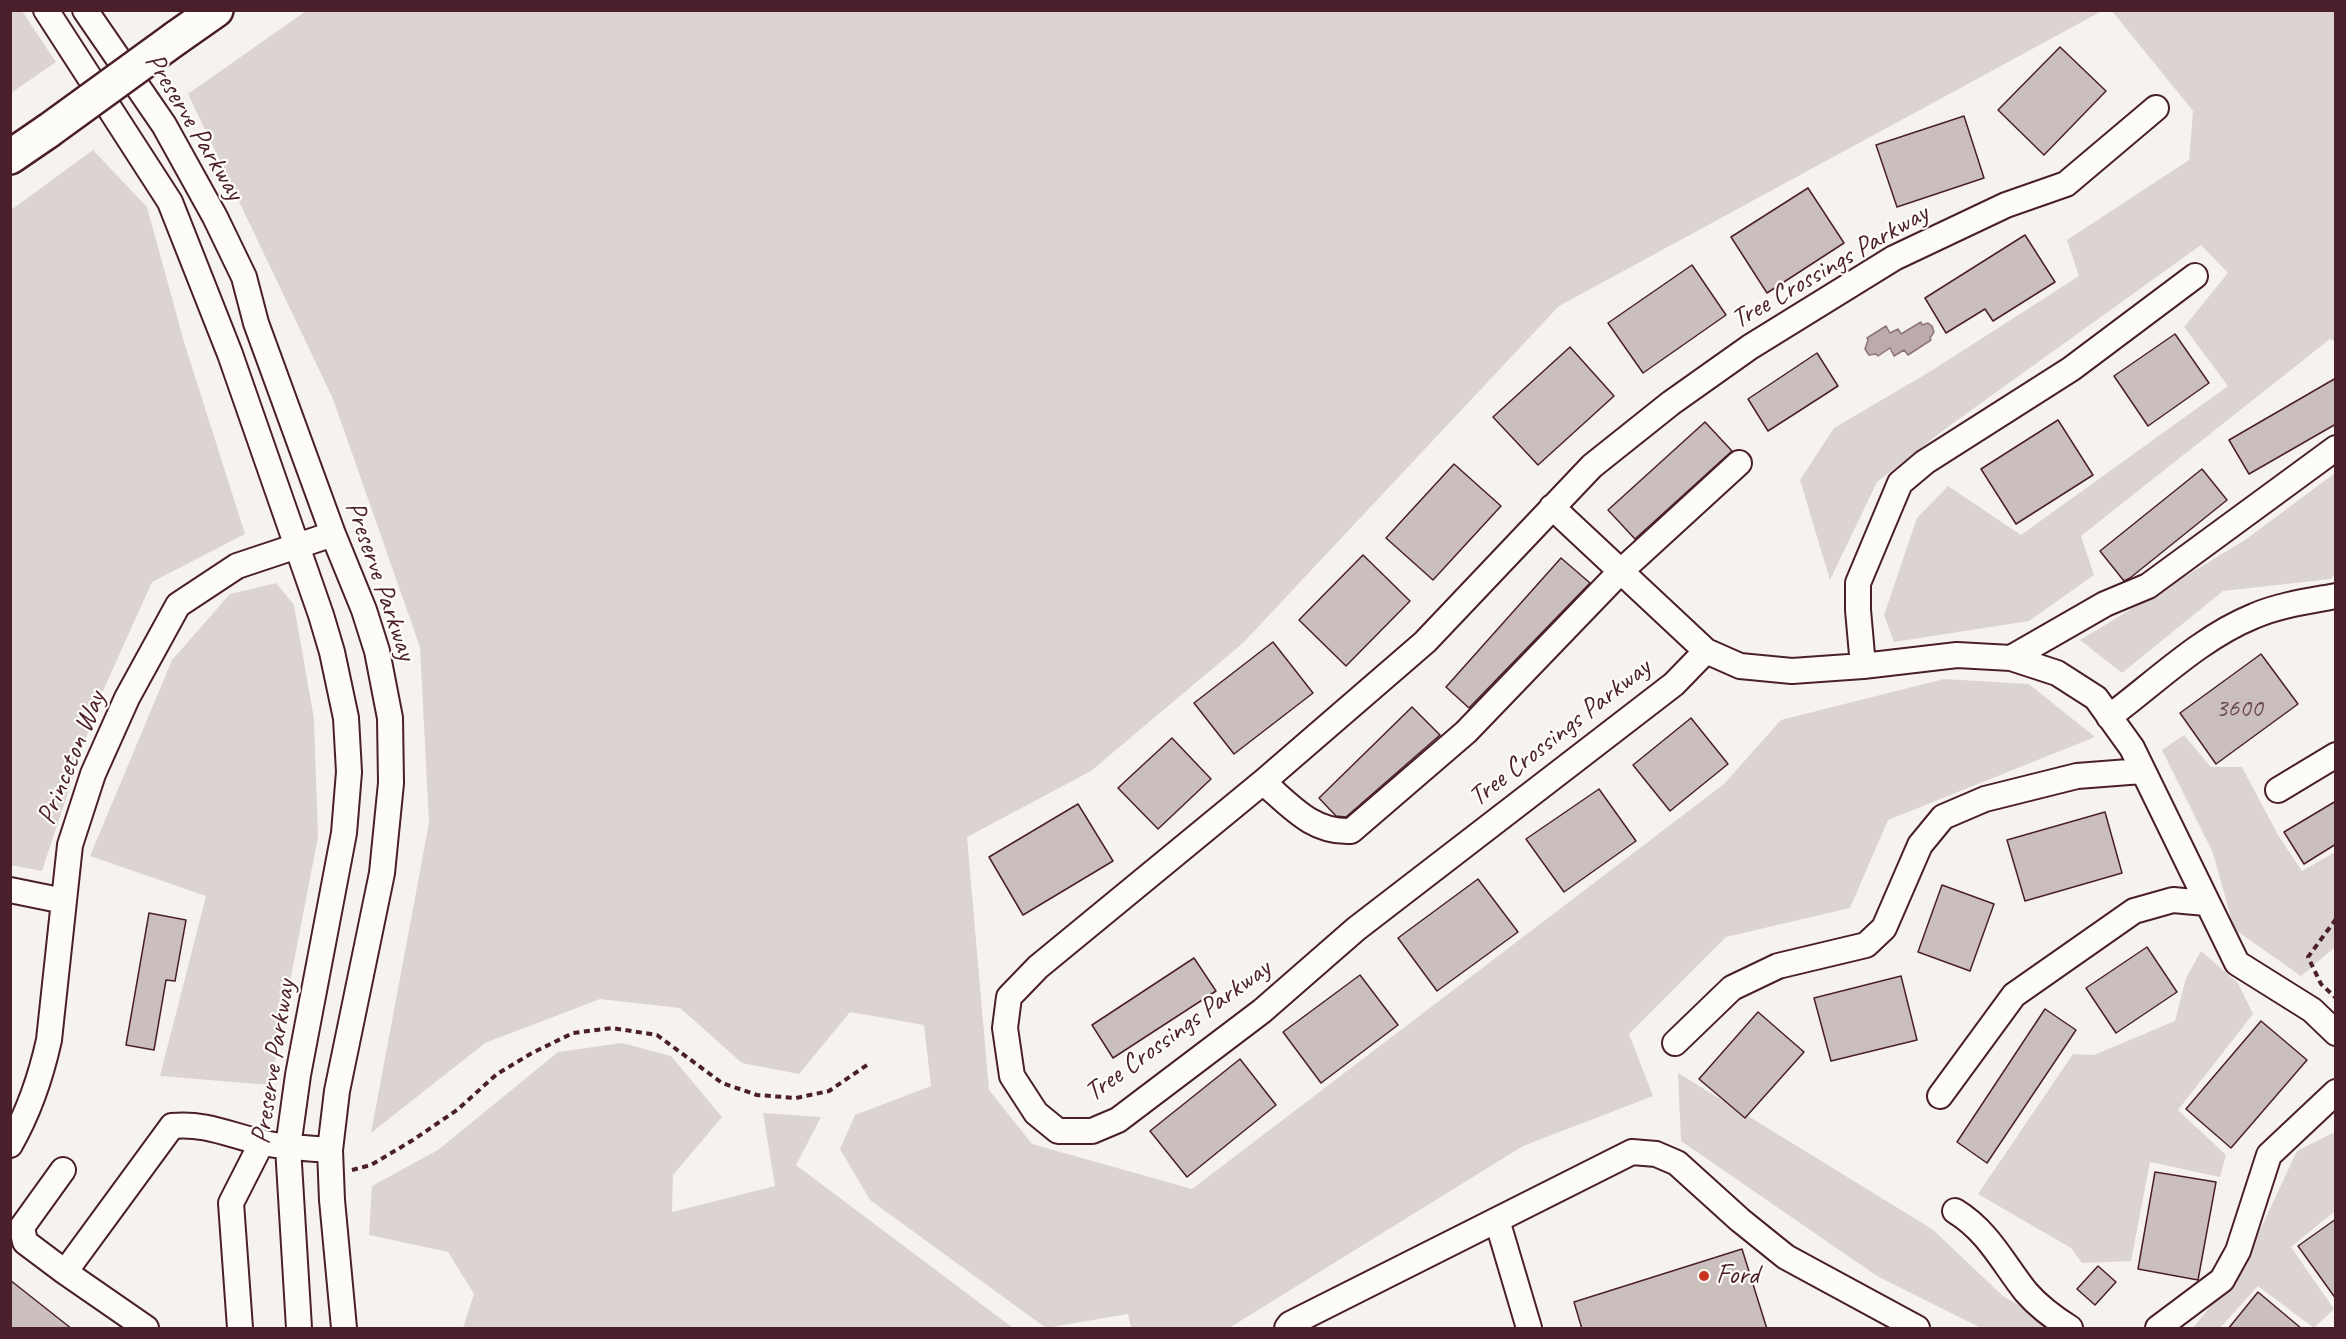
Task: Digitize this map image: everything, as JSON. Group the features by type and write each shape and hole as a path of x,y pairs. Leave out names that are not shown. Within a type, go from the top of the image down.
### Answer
{"highway":[{"path":"10,157 216,10"}],"street":[{"name":"Preserve Parkway","path":"46,10 170,202 230,354 296,546 332,652 346,718 349,772 344,833 298,1075 288,1147 299,1329"},
{"name":"Preserve Parkway","path":"86,10 164,125 215,217 244,277 256,323 333,534 364,610 377,651 390,718 391,783 382,873 337,1091 330,1150 344,1329"},
{"name":"Tree Crossings Parkway","path":"1706,651 1674,684 1356,929 1262,1011 1118,1120 1092,1131 1058,1131 1036,1113 1012,1076 1005,1028 1009,997 1038,967 1263,782 1425,642 1600,459 1671,403 1750,347 1894,258 2006,206 2066,184 2156,108"},
{"path":"1863,666 1858,583 1900,483 1925,462 2071,369 2195,276"},
{"path":"2011,658 2105,604 2148,586 2336,448"},
{"path":"1263,782 1309,821 1334,832 1351,831 1466,732 1620,572 1739,463"},
{"path":"1552,507 1706,651 1740,666 1792,671 1863,666 1957,655 2011,658 2057,672 2096,698 2132,748 2237,963 2312,1010 2336,1033"},
{"name":"Princeton Way","path":"10,1145 30,1103 45,1060 54,1005 70,845 93,774 127,698 178,605 237,566 333,534"},
{"path":"2109,717 2214,636 2255,615 2305,601 2336,596"},
{"path":"2278,790 2336,755"},
{"path":"1675,1043 1732,988 1778,966 1866,945 1884,928 1920,845 1943,817 1985,799 2077,776 2142,771"},
{"path":"11,894 64,901"},
{"path":"1940,1096 2014,995 2134,911 2173,900 2206,903"},
{"path":"2158,1329 2222,1280 2238,1251 2269,1155 2336,1092"},
{"path":"65,1272 172,1126 190,1124 228,1131 262,1142 288,1147 330,1150"},
{"path":"240,1329 231,1203 262,1142"},
{"path":"1287,1329 1290,1324 1632,1152 1656,1154 1677,1163 1785,1257 1917,1329"},
{"path":"63,1170 22,1227 25,1242 146,1329"},
{"path":"1955,1211 1974,1222 2026,1292 2044,1311 2070,1329"},
{"path":"1497,1220 1529,1329"}],"path":[{"path":"2336,919 2308,957 2321,984 2336,998"},
{"path":"331,1175 371,1164 413,1140 457,1110 497,1074 532,1053 573,1033 612,1028 657,1035 722,1083 757,1095 796,1098 829,1091 867,1065"}],"shaded area":[{"path":"11,10 22,11 56,62 11,93"},
{"path":"306,11 2102,11 1559,306 1243,643 1091,771 967,837 989,1090 1032,1144 1192,1189 1724,784 1781,720 1944,679 2029,684 2095,737 1888,820 1850,908 1726,937 1629,1034 1653,1096 1523,1146 1229,1328 1131,1328 1128,1314 1046,1328 870,1200 840,1149 855,1115 931,1086 924,1025 850,1012 799,1074 742,1063 680,1008 600,999 485,1043 371,1133 429,823 420,647 333,399 188,94"},
{"path":"2112,11 2335,11 2335,341 2330,339 2081,536 2094,575 2029,621 1894,642 1884,615 1917,518 1948,486 2021,535 2228,386 2184,327 2228,273 2201,245 1945,429 1877,482 1830,580 1800,480 1834,428 1931,371 2079,276 2067,240 2189,160 2193,111"},
{"path":"93,150 147,207 184,342 245,534 152,582 98,702 42,871 10,865 11,210"},
{"path":"1921,322 1922,325 1928,323 1932,326 1934,332 1931,340 1908,355 1904,350 1894,356 1890,348 1878,356 1869,355 1865,349 1867,338 1886,326 1890,333 1898,329 1901,334"},
{"path":"2335,473 2336,572 2331,579 2223,591 2122,673 2080,640 2245,540"},
{"path":"276,583 294,605 314,719 318,837 270,1085 160,1076 206,896 90,856 172,660 230,594"},
{"path":"2184,735 2211,767 2242,767 2278,835 2302,871 2335,852 2335,947 2301,976 2234,929 2213,853 2162,750"},
{"path":"2201,951 2238,983 2253,1014 2178,1110 2226,1155 2220,1177 2150,1162 2131,1261 2082,1263 2071,1248 1978,1194 2073,1054 2094,1055 2175,1021 2186,978"},
{"path":"622,1043 671,1056 722,1117 673,1175 672,1212 775,1186 763,1113 821,1117 796,1165 1013,1328 463,1328 474,1294 448,1252 369,1235 372,1186 438,1150 558,1052"},
{"path":"1678,1073 1932,1229 2003,1296 2058,1328 1981,1328 1877,1276 1681,1141"},
{"path":"2335,1132 2335,1211 2291,1247 2334,1309 2314,1328 2258,1286 2220,1328 2193,1328 2244,1264 2297,1151"}],"building":[{"path":"2060,47 2106,91 2044,155 1998,110"},
{"path":"1964,116 1984,178 1897,207 1876,145"},
{"path":"1808,188 1844,243 1767,293 1731,237"},
{"path":"2025,235 2055,282 1993,321 1985,309 1946,333 1925,298"},
{"path":"1692,265 1726,315 1643,373 1608,323"},
{"path":"2175,334 2209,383 2148,426 2114,376"},
{"path":"1570,347 1614,396 1538,465 1493,417"},
{"path":"1817,353 1838,386 1768,431 1748,399"},
{"path":"2336,378 2336,424 2249,474 2229,440"},
{"path":"2058,420 2093,475 2016,524 1981,469"},
{"path":"1705,422 1732,451 1635,539 1608,510"},
{"path":"1454,464 1501,506 1433,580 1386,538"},
{"path":"2202,469 2227,500 2124,581 2100,551"},
{"path":"1363,555 1410,601 1346,666 1299,620"},
{"path":"1561,558 1590,583 1469,708 1446,687"},
{"path":"1273,642 1313,693 1234,754 1194,703"},
{"path":"2261,654 2298,704 2216,764 2180,713"},
{"path":"1412,707 1440,735 1346,817 1336,816 1319,798"},
{"path":"1691,718 1728,764 1670,811 1633,765"},
{"path":"1172,738 1211,779 1158,829 1118,788"},
{"path":"1599,789 1636,841 1564,892 1526,839"},
{"path":"2336,801 2336,844 2304,864 2284,832"},
{"path":"1078,804 1113,861 1023,915 989,857"},
{"path":"2105,812 2122,873 2025,901 2007,840"},
{"path":"1478,879 1518,932 1437,991 1398,938"},
{"path":"1942,885 1994,904 1970,971 1918,952"},
{"path":"149,913 186,920 175,981 166,980 154,1050 126,1045"},
{"path":"2147,947 2177,992 2116,1033 2086,988"},
{"path":"1194,958 1216,991 1113,1058 1092,1025"},
{"path":"1360,975 1398,1025 1321,1083 1283,1032"},
{"path":"1901,976 1917,1040 1831,1061 1814,998"},
{"path":"2045,1009 2076,1030 1987,1163 1957,1142"},
{"path":"1758,1012 1804,1052 1745,1118 1699,1079"},
{"path":"2261,1021 2307,1060 2231,1148 2186,1109"},
{"path":"1240,1059 1276,1105 1187,1177 1150,1131"},
{"path":"2155,1172 2216,1182 2198,1280 2138,1269"},
{"path":"2336,1219 2336,1299 2298,1246"},
{"name":"Ford","path":"1742,1249 1767,1329 1582,1329 1574,1302"},
{"path":"2098,1266 2116,1282 2095,1305 2077,1289"},
{"path":"10,1280 72,1329 10,1329"},
{"path":"2258,1292 2302,1329 2228,1329"}],"place":[{"name":"Ford","path":"1704,1276"}]}
